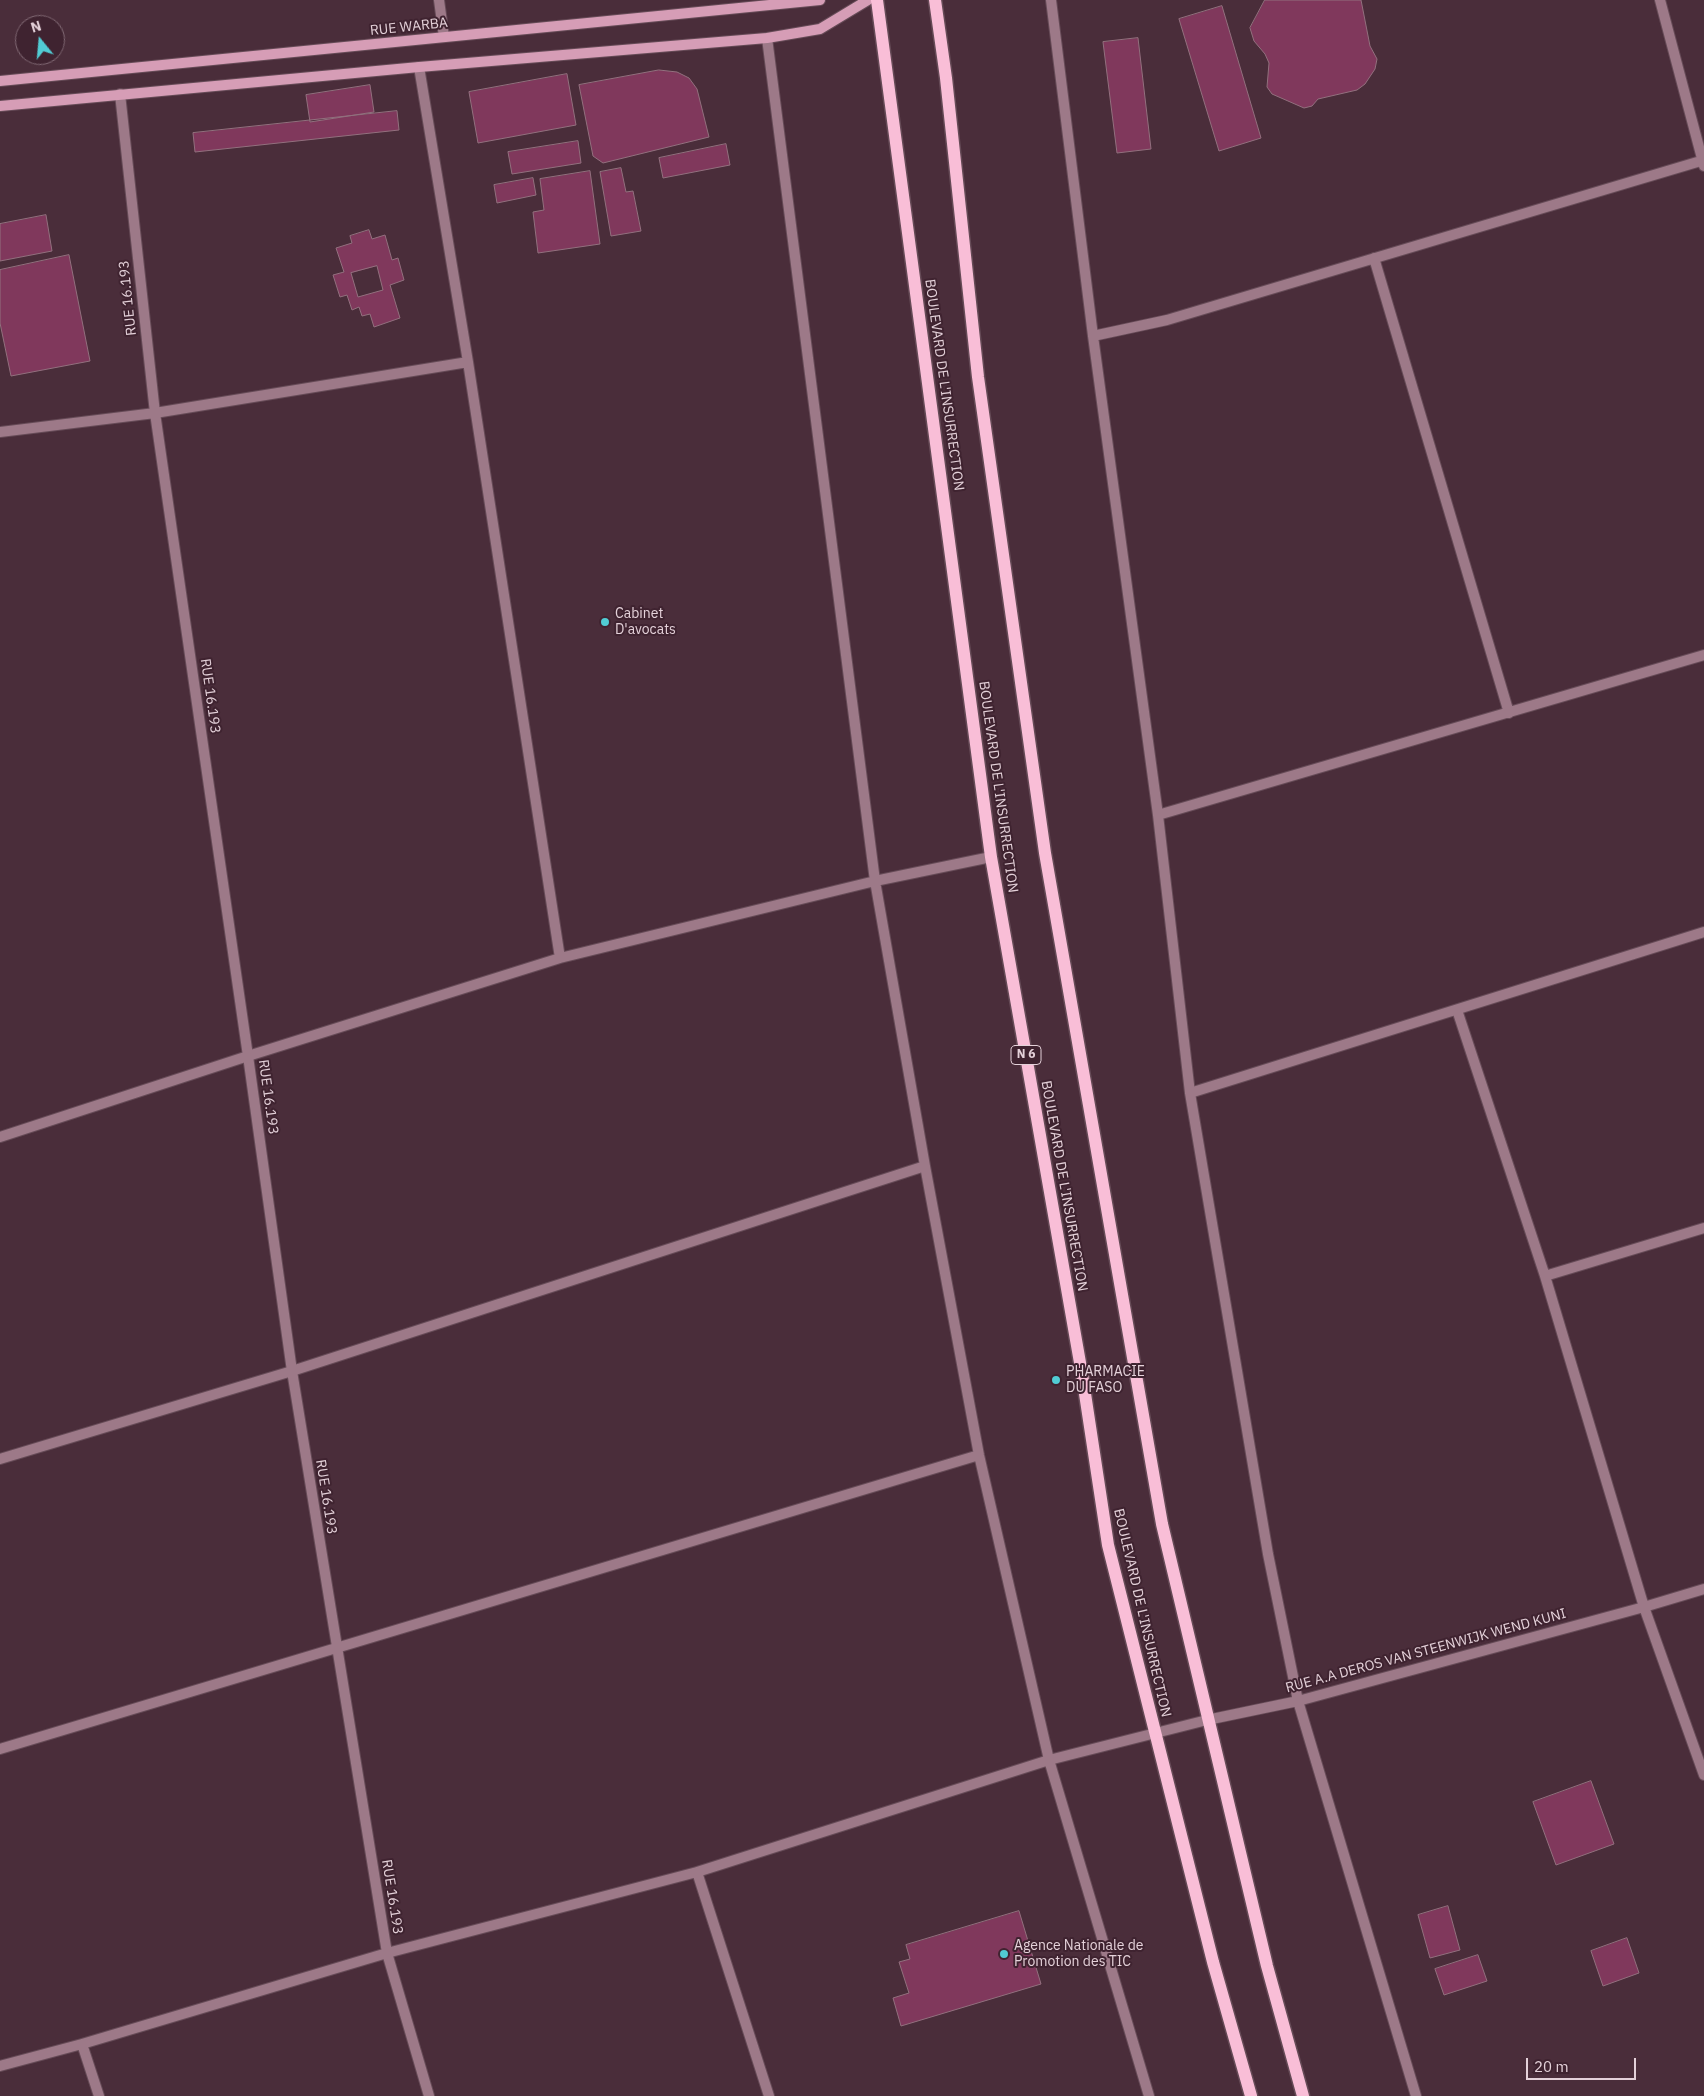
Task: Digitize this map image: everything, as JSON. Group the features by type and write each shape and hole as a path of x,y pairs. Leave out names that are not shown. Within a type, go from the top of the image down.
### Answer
{"main road":[{"name":"RUE WARBA","path":"0,81 444,37 762,2 820,0"},
{"path":"0,106 419,66 767,38 820,29 868,0"},
{"name":"BOULEVARD DE L'INSURRECTION","path":"877,0 991,857 1082,1374 1108,1545 1154,1734 1213,1962 1251,2096"},
{"path":"935,0 947,88 978,376 1045,853 1162,1524 1267,1966 1303,2096"}],"street":[{"path":"439,0 444,37"},
{"path":"1051,0 1093,336 1158,815 1190,1093 1268,1554 1298,1701 1416,2096"},
{"path":"1093,336 1167,320 1703,162 1660,0"},
{"path":"767,38 875,881 925,1166 979,1455 1049,1760 1149,2096"},
{"path":"419,66 468,362 560,958"},
{"name":"RUE 16.193","path":"120,94 154,413 292,1371 387,1953 429,2096"},
{"path":"1374,258 1509,713"},
{"path":"0,432 154,413 468,362"},
{"path":"1158,815 1704,655"},
{"path":"0,1137 248,1056 560,958 875,881 991,857"},
{"path":"1190,1093 1704,932"},
{"path":"1457,1010 1545,1276 1644,1607 1704,1775"},
{"path":"0,1459 292,1371 925,1166"},
{"path":"1545,1276 1704,1228"},
{"path":"0,1749 979,1455"},
{"name":"RUE A.A DEROS VAN STEENWIJK WEND KUNI","path":"0,2066 82,2044 387,1953 697,1872 1049,1760 1208,1720 1298,1701 1644,1607 1704,1588"},
{"path":"697,1872 770,2096"},
{"path":"82,2044 98,2096"}],"building":[{"path":"1265,0 1361,0 1370,46 1377,59 1375,69 1365,84 1357,90 1318,99 1312,106 1304,108 1272,94 1267,87 1269,63 1265,54 1254,41 1250,28"},
{"path":"1222,6 1261,138 1219,151 1179,19"},
{"path":"1138,38 1151,149 1117,153 1103,42"},
{"path":"659,70 677,72 689,78 697,89 709,137 603,163 593,156 579,85"},
{"path":"567,74 576,125 478,143 469,92"},
{"path":"370,85 374,112 310,122 306,95"},
{"path":"397,111 399,130 195,152 193,133"},
{"path":"578,141 581,163 512,174 508,152"},
{"path":"726,144 730,165 663,178 659,158"},
{"path":"621,168 626,192 633,191 641,231 611,236 600,172"},
{"path":"590,171 600,244 538,253 533,212 544,210 540,179"},
{"path":"533,178 536,195 497,203 494,185"},
{"path":"46,215 52,251 0,261 0,224"},
{"path":"369,230 372,239 385,235 392,260 398,258 404,280 390,285 400,318 374,327 370,314 362,316 359,307 352,310 347,295 340,297 333,275 344,272 336,248 352,243 350,236","holes":["377,266 383,290 358,297 351,273"]},
{"path":"69,255 90,361 11,376 0,323 0,270"},
{"path":"1591,1781 1614,1844 1556,1865 1533,1802"},
{"path":"1448,1906 1460,1950 1430,1958 1418,1915"},
{"path":"1019,1911 1041,1984 901,2026 893,1998 909,1993 899,1962 910,1959 906,1945"},
{"path":"1627,1938 1639,1973 1603,1986 1591,1951"},
{"path":"1478,1955 1487,1981 1444,1995 1435,1969"}],"place":[{"name":"Cabinet D'avocats","path":"605,622"},
{"name":"PHARMACIE DU FASO","path":"1056,1380"},
{"name":"Agence Nationale de Promotion des TIC","path":"1004,1954"}]}
